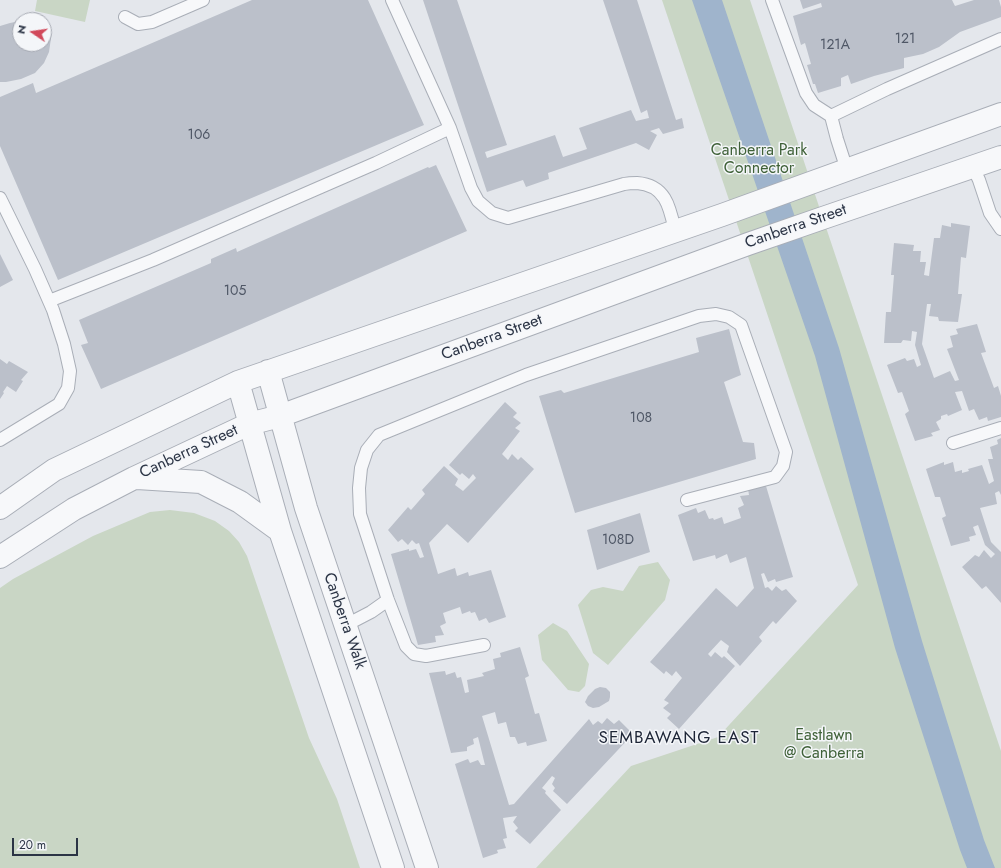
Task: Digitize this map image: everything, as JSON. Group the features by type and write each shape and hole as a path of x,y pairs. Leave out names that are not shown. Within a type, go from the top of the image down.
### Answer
{"street":[{"path":"0,508 54,470 238,382 815,182 1001,114"},
{"name":"Canberra Street","path":"0,557 74,509 134,478 250,424 280,416 748,244 1001,157"},
{"name":"Canberra Walk","path":"268,371 306,508 427,868"},
{"name":"Canberra Walk","path":"238,382 280,531 393,868"},
{"path":"134,478 201,482 240,502 280,531"}],"lane":[{"path":"125,17 138,24 152,22 203,0"},
{"path":"392,0 450,128 471,188 478,201 492,213 508,218 624,184 638,183 653,186 663,195 669,207 675,231"},
{"path":"772,0 806,93 814,105 831,116 847,170"},
{"path":"831,116 887,89 1001,39"},
{"path":"49,301 160,256 376,163 450,128"},
{"path":"973,166 990,213 1001,229"},
{"path":"0,198 56,317 70,371 68,388 59,404 0,440"},
{"path":"484,645 426,656 414,654 406,646 388,600 360,514 359,488 361,468 366,450 379,435 526,375 699,316 716,314 729,317 741,325 786,452 783,466 775,477 687,500"},
{"path":"953,443 1001,428"},
{"path":"346,625 371,612 388,600"}],"green space":[{"path":"37,0 90,0 85,22 52,15 52,12 35,11"},
{"path":"662,0 750,0 1001,751 1001,868 536,868 631,766 718,737 858,585"},
{"path":"170,510 194,513 215,521 229,531 239,542 247,556 309,738 337,799 360,868 0,868 0,588 13,579 93,536 150,512"},
{"path":"658,562 670,580 665,600 608,665 593,653 578,605 591,590 603,587 623,591 639,566"},
{"path":"553,623 567,631 589,664 585,686 579,692 568,690 542,660 538,635"}],"water":[{"path":"692,0 722,0 839,348 922,641 984,840 995,868 967,868 960,850 895,648 815,356"}],"building":[{"path":"252,0 368,0 424,125 58,280 0,146 0,97 33,83 36,93"},
{"path":"423,0 457,0 507,145 485,152 487,158 555,135 563,157 587,149 579,128 631,110 636,121 649,118 647,110 641,113 603,0 637,0 676,120 682,118 684,128 663,134 659,128 650,131 657,135 649,150 636,143 548,173 549,179 526,187 523,180 487,192"},
{"path":"800,0 952,0 955,6 974,0 999,0 1001,17 960,32 939,47 923,54 904,58 904,68 851,84 848,75 841,78 841,86 818,93 815,84 813,84 807,65 811,64 805,43 801,45 793,16 822,7 821,3 803,9"},
{"path":"12,23 12,52 49,52 44,63 35,73 21,79 0,82 0,26"},
{"path":"436,165 467,231 101,389 81,345 88,343 79,320 211,263 211,259 236,248 237,252 428,167 429,168"},
{"path":"951,223 970,226 966,258 961,257 958,294 962,294 958,322 939,321 938,317 929,316 931,304 927,304 922,344 934,378 950,371 955,381 959,380 947,349 953,347 950,336 958,334 956,329 977,324 986,352 981,353 994,388 998,386 1001,396 1001,417 988,421 987,417 979,420 974,409 969,411 962,391 955,392 962,410 948,416 947,414 941,416 941,419 936,422 940,430 931,433 933,436 915,441 905,414 909,411 902,392 898,393 887,365 905,358 907,361 914,359 917,367 921,365 915,345 917,332 912,331 911,341 903,340 901,343 884,343 886,312 891,312 894,275 891,275 894,243 914,245 913,251 921,251 920,262 926,262 924,275 929,276 934,238 940,238 942,225 951,227"},
{"path":"0,254 13,280 0,287"},
{"path":"729,329 741,375 724,382 743,442 754,443 756,459 575,513 539,396 561,390 564,393 699,352 696,338"},
{"path":"0,359 7,364 9,361 28,372 21,380 23,381 16,392 7,386 0,399"},
{"path":"505,402 517,413 513,417 521,423 515,428 520,431 502,454 508,460 512,454 518,460 521,457 534,469 468,543 447,524 429,543 438,574 455,568 457,576 468,572 469,576 491,570 506,617 489,623 486,618 479,621 475,612 471,613 470,611 462,614 460,607 443,613 446,623 440,626 444,635 435,636 436,642 418,645 391,554 409,549 409,551 416,549 420,558 424,557 419,543 416,544 412,540 408,545 402,539 398,542 388,530 408,507 411,510 425,494 422,490 444,466 458,479 455,485 463,491 476,478 473,474 469,479 462,473 460,475 449,465"},
{"path":"1001,438 1001,495 999,491 995,493 997,504 980,508 991,542 1001,552 1001,603 986,586 982,589 962,567 975,555 979,557 984,550 991,558 995,554 985,545 978,525 973,527 976,535 969,537 970,541 951,546 942,518 946,516 940,497 935,497 926,469 944,462 944,465 953,462 955,472 962,470 962,473 969,471 968,469 982,465 989,484 994,481 988,459 993,459 990,447 998,444 997,440"},
{"path":"766,486 793,577 776,582 775,579 768,582 764,573 761,574 765,588 768,587 772,591 776,586 782,591 786,589 797,601 776,624 773,621 759,637 762,641 740,666 727,652 729,646 721,640 708,654 711,657 715,652 722,658 724,656 735,666 679,729 667,718 671,714 663,708 669,703 664,700 682,678 676,671 672,676 666,671 664,674 650,662 716,588 737,607 754,588 746,557 730,563 727,554 716,559 715,555 693,561 678,515 696,508 698,513 705,510 709,519 713,518 714,520 722,517 724,524 741,518 738,508 744,505 740,496 749,495 748,489"},
{"path":"640,513 650,552 597,570 587,530"},
{"path":"520,647 529,676 525,678 535,714 539,713 547,741 527,746 526,742 518,744 515,737 510,737 506,722 498,724 495,712 482,716 509,805 514,804 589,719 593,725 598,721 602,724 607,718 614,724 619,720 633,734 567,804 553,791 555,788 552,784 555,778 552,776 542,788 561,810 530,844 515,831 518,828 513,822 517,816 503,818 507,838 503,839 506,848 497,850 498,853 483,858 455,764 468,759 470,763 478,760 481,765 485,765 478,737 473,739 474,744 467,747 467,751 451,753 429,673 445,671 446,675 455,672 457,678 461,677 465,693 469,692 467,680 484,676 482,673 495,669 493,659 501,657 500,653"},
{"path":"600,687 606,688 610,692 609,701 599,707 593,708 588,706 585,702 588,696 595,689"}],"district":[{"name":"SEMBAWANG EAST","path":"679,739"}],"park label":[{"name":"Canberra Park Connector","path":"759,160"},
{"name":"Eastlawn @ Canberra","path":"824,745"}]}
